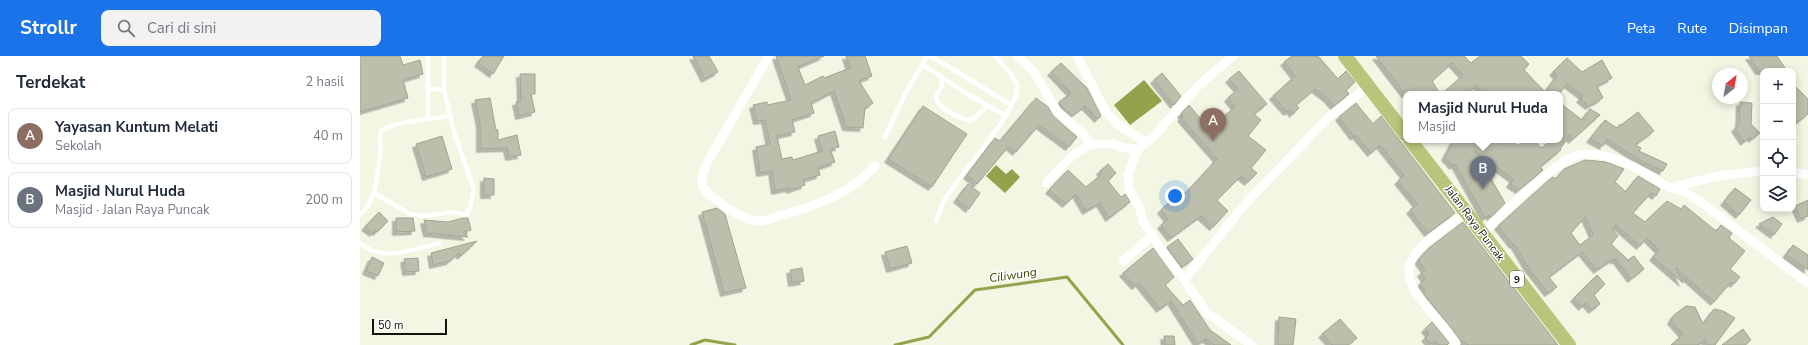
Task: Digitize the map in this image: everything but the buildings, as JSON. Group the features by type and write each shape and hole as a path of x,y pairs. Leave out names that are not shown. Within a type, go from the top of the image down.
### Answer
{"highway":[{"path":"1346,56 1403,131"},
{"name":"Jalan Raya Puncak","path":"1412,143 1569,345"}],"street":[{"path":"769,56 708,161 701,178 702,187 708,194 737,213 751,220 759,221 827,201 862,180 875,166"},
{"path":"1017,56 1034,72 1057,111 1077,128 1091,144"},
{"path":"1077,56 1106,112 1117,124 1143,146"},
{"path":"1233,56 1198,86 1184,104 1143,146 1133,160 1128,182 1143,222 1207,313 1252,345"},
{"path":"1184,280 1246,202 1328,118 1368,86"},
{"path":"1046,183 1073,156 1091,144 1112,144 1129,149 1143,146"},
{"path":"1482,234 1529,188 1574,156 1584,154 1617,160 1632,166 1670,188 1678,189 1698,200 1808,283"},
{"path":"1670,188 1717,176 1760,171"},
{"path":"1796,173 1808,175"},
{"path":"1455,345 1456,343 1419,299 1412,287 1410,270 1411,261 1421,248 1466,212"},
{"path":"1123,262 1153,236"}],"lane":[{"path":"428,56 428,119"},
{"path":"374,193 410,214 426,216 453,212 466,215 470,208 474,190 450,116 444,90 444,56"},
{"path":"885,137 906,92 927,56"},
{"path":"931,56 1011,105"},
{"path":"936,221 944,201 1006,116 1016,95 1017,85 1005,67 995,56"},
{"path":"922,64 940,77 1006,116"},
{"path":"940,77 942,81 936,97 938,103 964,120 969,121 976,118 979,112 988,106"},
{"path":"427,88 444,90"},
{"path":"360,214 364,212 374,193 381,146 379,140 380,134 384,129 417,120 450,116"},
{"path":"360,243 364,247 394,254 438,243"}],"shaded area":[{"path":"1144,80 1162,101 1130,125 1114,105"},
{"path":"996,165 1006,174 1012,169 1020,177 1005,193 986,176"}],"waterway":[{"name":"Ciliwung","path":"895,345 929,337 975,290 1067,277 1123,345"},
{"name":"Ciliwung","path":"691,345 705,340 735,345"}],"place":[{"name":"Yayasan Kuntum Melati","path":"1213,141"},
{"name":"Masjid Nurul Huda","path":"1483,189"}]}
